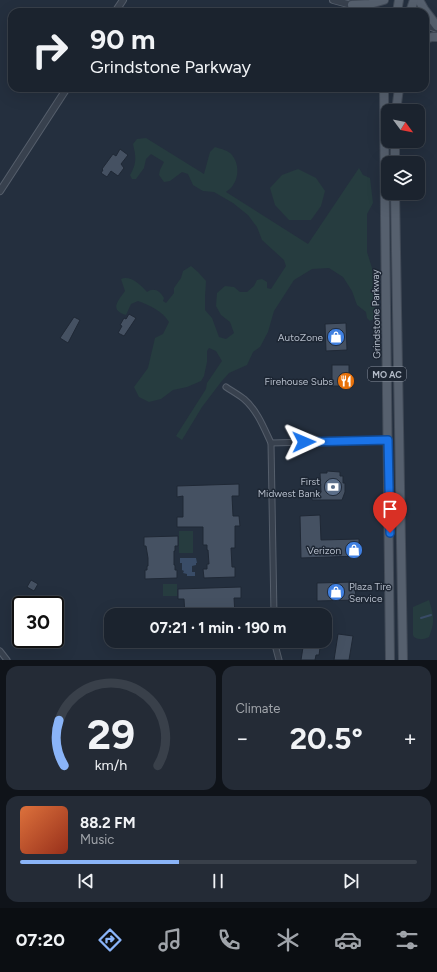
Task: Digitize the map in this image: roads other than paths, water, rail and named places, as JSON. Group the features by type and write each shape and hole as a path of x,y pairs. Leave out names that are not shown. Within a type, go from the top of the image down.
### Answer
{"main road":[{"path":"352,5 370,4 384,0"},
{"path":"352,5 357,8"},
{"path":"429,17 437,28"},
{"name":"Grindstone Parkway","path":"384,92 390,660"},
{"path":"397,104 398,92"},
{"name":"MO AC","path":"396,200 403,660"}],"street":[{"path":"333,0 363,8"},
{"path":"0,191 64,92"},
{"path":"226,387 245,400 255,411 264,426 271,443 274,608"},
{"path":"271,443 388,440"},
{"path":"276,648 279,660"},
{"path":"0,651 6,660"}],"water":[{"path":"180,558 196,558 196,565 192,566 192,572 195,572 195,576 187,576 187,574 183,573 184,571 182,570"}],"waterway":[{"path":"421,618 431,615"}],"place":[{"name":"AutoZone","path":"336,337"},
{"name":"Firehouse Subs","path":"346,381"},
{"name":"First Midwest Bank","path":"333,487"},
{"name":"Verizon","path":"354,550"},
{"name":"Plaza Tire Service","path":"336,592"}]}
